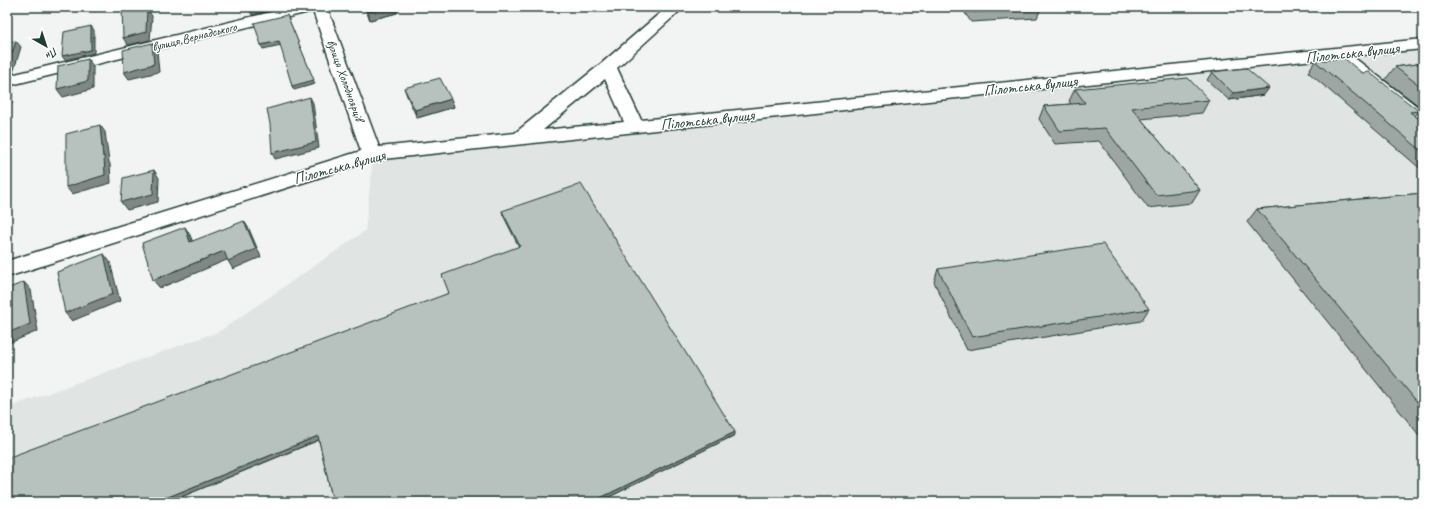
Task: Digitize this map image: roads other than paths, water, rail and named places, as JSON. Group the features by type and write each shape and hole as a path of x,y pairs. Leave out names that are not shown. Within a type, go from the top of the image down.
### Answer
{"street":[{"name":"вулиця Вернадського","path":"7,81 311,7"},
{"name":"вулиця Холодноярців","path":"319,7 372,154"},
{"path":"521,138 608,67 676,7"},
{"name":"Пілотська вулиця","path":"7,268 372,154 1423,44"},
{"path":"1338,53 1423,120"},
{"path":"608,67 635,126"}]}
